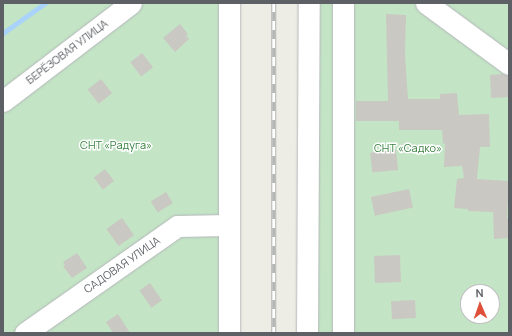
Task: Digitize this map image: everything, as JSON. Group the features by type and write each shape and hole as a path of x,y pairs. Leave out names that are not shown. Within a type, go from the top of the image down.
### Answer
{"street":[{"name":"БЕРЁЗОВАЯ УЛИЦА","path":"3,101 132,3"},
{"path":"229,3 229,333"},
{"path":"307,333 309,3"},
{"path":"343,3 343,333"},
{"path":"426,3 509,64"},
{"name":"САДОВАЯ УЛИЦА","path":"25,333 177,226 229,225"}],"green space":[{"name":"СНТ «Радуга»","path":"3,3 229,3 229,333 3,333"},
{"name":"СНТ «Садко»","path":"307,3 509,3 509,333 306,333"}],"building":[{"path":"386,14 406,15 405,55 408,99 440,99 440,94 457,93 459,115 489,114 490,147 480,147 477,179 509,181 507,218 509,218 509,238 494,239 493,212 468,211 468,209 454,208 457,179 464,178 462,166 444,167 445,143 443,144 442,130 399,130 399,121 356,121 356,101 388,101"},
{"path":"180,24 188,34 186,36 189,39 175,52 163,38"},
{"path":"142,53 153,67 141,76 130,62"},
{"path":"503,74 509,76 509,97 491,98 490,75"},
{"path":"101,79 112,93 99,104 88,89"},
{"path":"396,150 398,170 372,173 370,153"},
{"path":"105,169 114,181 103,189 94,177"},
{"path":"409,189 413,208 375,216 371,197"},
{"path":"166,192 173,203 158,213 151,202"},
{"path":"122,218 134,235 118,246 106,229"},
{"path":"77,253 87,268 72,278 63,266 65,265 63,262"},
{"path":"400,255 401,282 375,283 374,256"},
{"path":"150,283 162,300 151,308 139,290"},
{"path":"415,300 416,318 392,319 391,301"},
{"path":"118,314 130,333 113,333 106,322"}],"waterway":[{"path":"3,33 45,3"}],"railway":[{"path":"274,3 274,333"}]}
